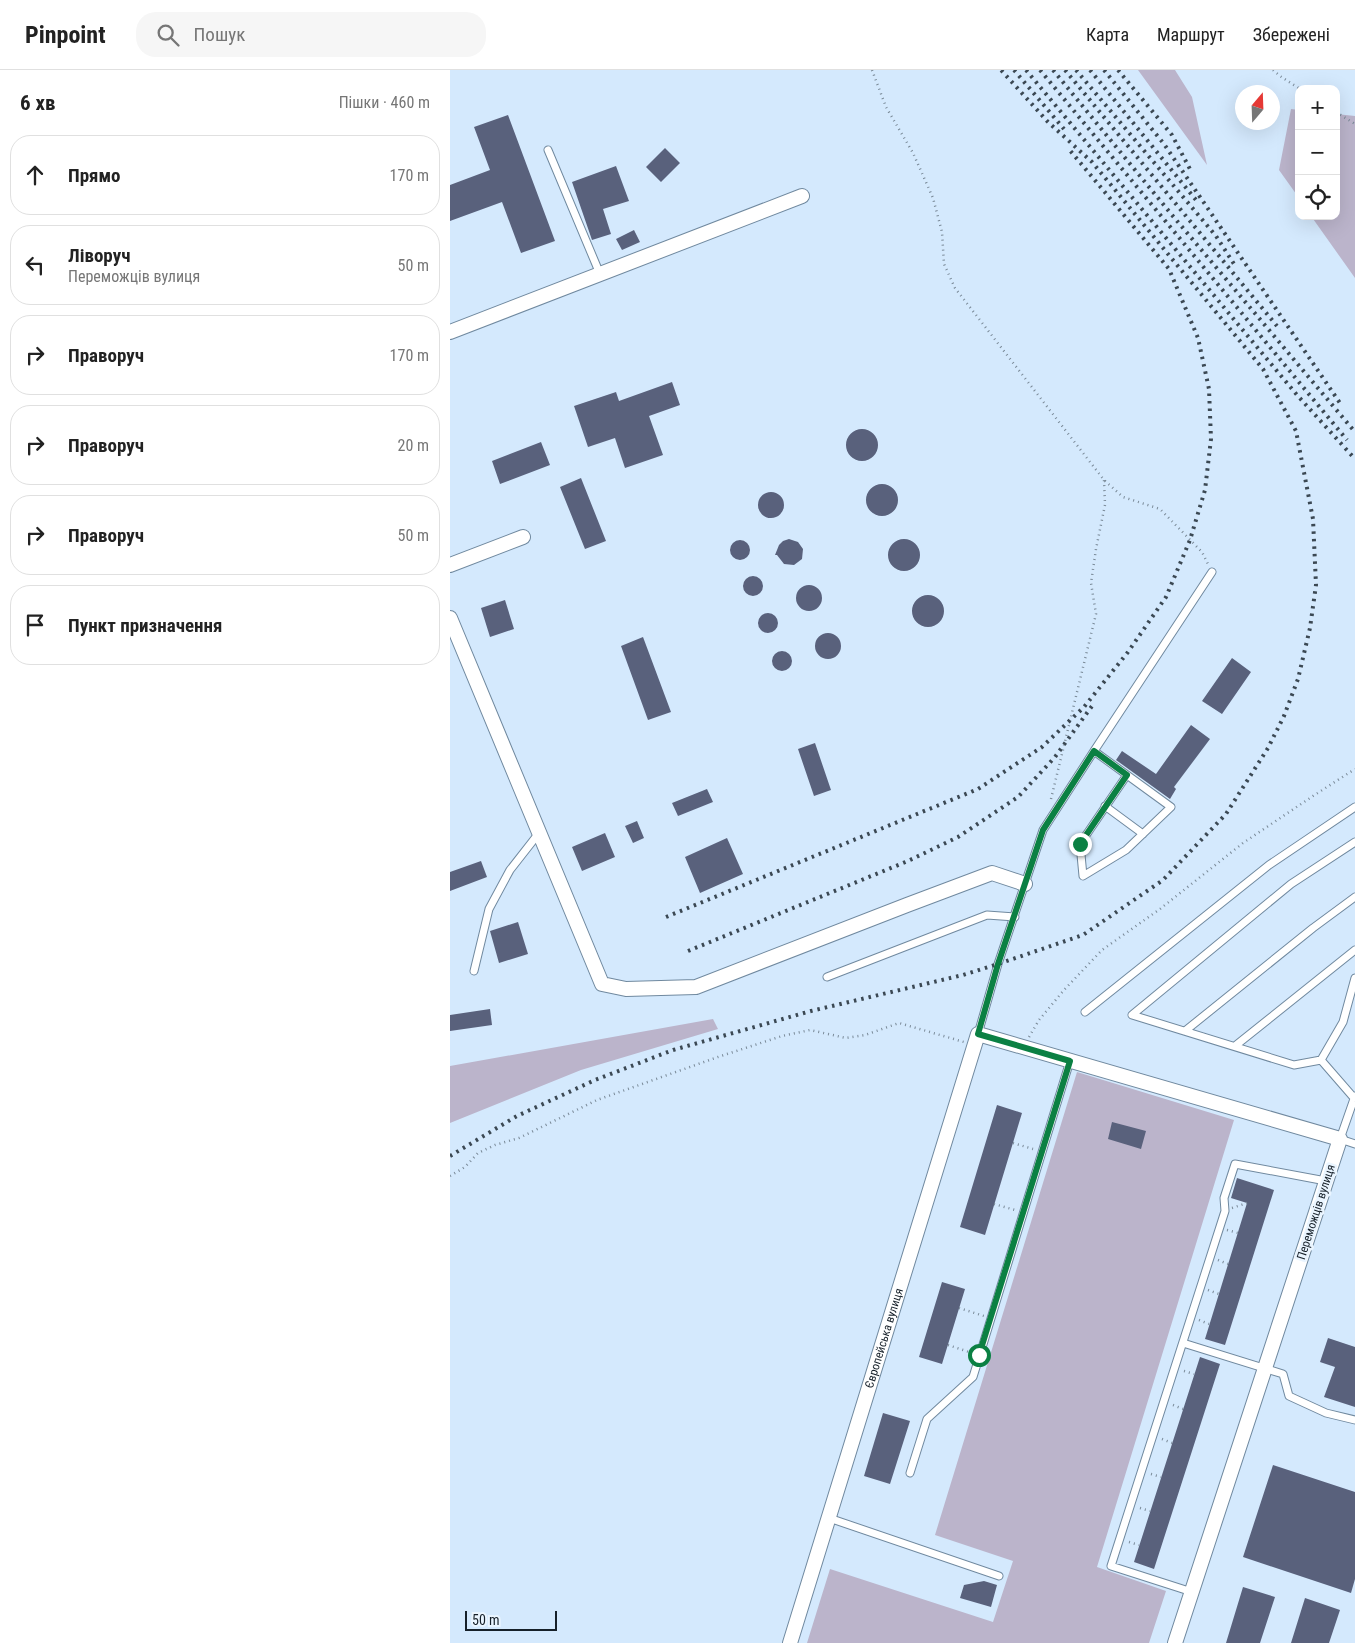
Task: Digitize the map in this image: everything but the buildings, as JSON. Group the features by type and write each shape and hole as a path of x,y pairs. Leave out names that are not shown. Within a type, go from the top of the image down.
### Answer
{"street":[{"path":"450,332 802,196"},
{"path":"450,565 523,537"},
{"path":"450,618 602,984 626,989 696,987 992,874 1026,884"},
{"path":"976,1040 1023,1047 1340,1140"},
{"name":"Європейська вулиця","path":"790,1643 976,1040"},
{"name":"Переможців вулиця","path":"1175,1643 1340,1140"}],"lane":[{"path":"548,150 600,274"},
{"path":"976,1040 998,964 1043,830 1212,572"},
{"path":"1094,751 1127,775 1171,807 1126,850 1083,876 1080,844 1127,775"},
{"path":"1105,806 1143,834"},
{"path":"1085,1012 1269,865 1355,807"},
{"path":"474,971 489,909 510,870 540,833"},
{"path":"1355,842 1291,884 1132,1015 1294,1065 1321,1060 1343,1022 1355,978"},
{"path":"1185,1031 1313,928 1355,897"},
{"path":"827,977 987,914 1015,917"},
{"path":"1235,1046 1355,950"},
{"path":"1321,1060 1354,1097 1340,1140 1355,1144"},
{"path":"910,1473 926,1419 973,1377 1070,1061"},
{"path":"1192,1592 1111,1566 1225,1211 1224,1198 1235,1164 1326,1181"},
{"path":"1183,1343 1283,1374 1289,1396 1326,1413 1355,1420"},
{"path":"829,1518 999,1576"}],"path":[{"path":"872,70 886,107 913,152 933,198 942,232 944,264 955,288 1104,480 1123,497 1160,509 1202,552 1212,572"},
{"path":"1273,70 1295,86"},
{"path":"1340,115 1355,124"},
{"path":"1050,805 1096,614 1091,583 1105,505 1104,480"},
{"path":"1023,1047 1039,1020 1102,950 1160,909 1243,843 1355,769"},
{"path":"450,1176 465,1167 478,1153 495,1145 519,1138 597,1100 782,1036 810,1030 846,1038 865,1035 899,1023 976,1040"},
{"path":"1013,1143 1042,1152"},
{"path":"1225,1211 1248,1203"},
{"path":"994,1204 1023,1213"},
{"path":"959,1308 991,1318"},
{"path":"948,1345 979,1355"}],"shaded area":[{"path":"1138,70 1175,70 1192,97 1207,165"},
{"path":"1291,109 1295,110 1295,192 1279,170"},
{"path":"1340,114 1355,116 1355,278 1314,220 1340,220"},
{"path":"713,1019 718,1029 581,1070 450,1123 450,1066"},
{"path":"1077,1072 1234,1120 1097,1567 1166,1591 1149,1643 807,1643 830,1569 993,1622 1013,1561 935,1535"}],"railway":[{"path":"450,1156 517,1116 595,1080 673,1050 811,1011 963,975 1083,935 1163,880 1226,814 1268,748 1284,716 1298,679 1310,628 1316,585 1313,519 1296,431 1263,369 1092,162 1048,122 1001,70"},
{"path":"1014,70 1064,129"},
{"path":"1026,70 1297,395 1355,459"},
{"path":"1040,70 1347,440"},
{"path":"1053,70 1172,215 1355,432"},
{"path":"1065,70 1277,326"},
{"path":"1076,70 1216,236 1234,264"},
{"path":"1090,70 1196,200"},
{"path":"1104,70 1164,144 1342,406"},
{"path":"1118,70 1172,135 1191,171"},
{"path":"666,917 978,789 1042,747 1084,707 1128,652 1166,597 1190,540 1205,490 1211,439 1209,389 1198,338 1169,269 1068,148"},
{"path":"688,951 908,861 958,837 1018,797 1055,757 1092,706"}],"route":[{"path":"979,1355 1070,1061 978,1034 998,964 1043,830 1094,751 1127,775 1080,844"}]}
